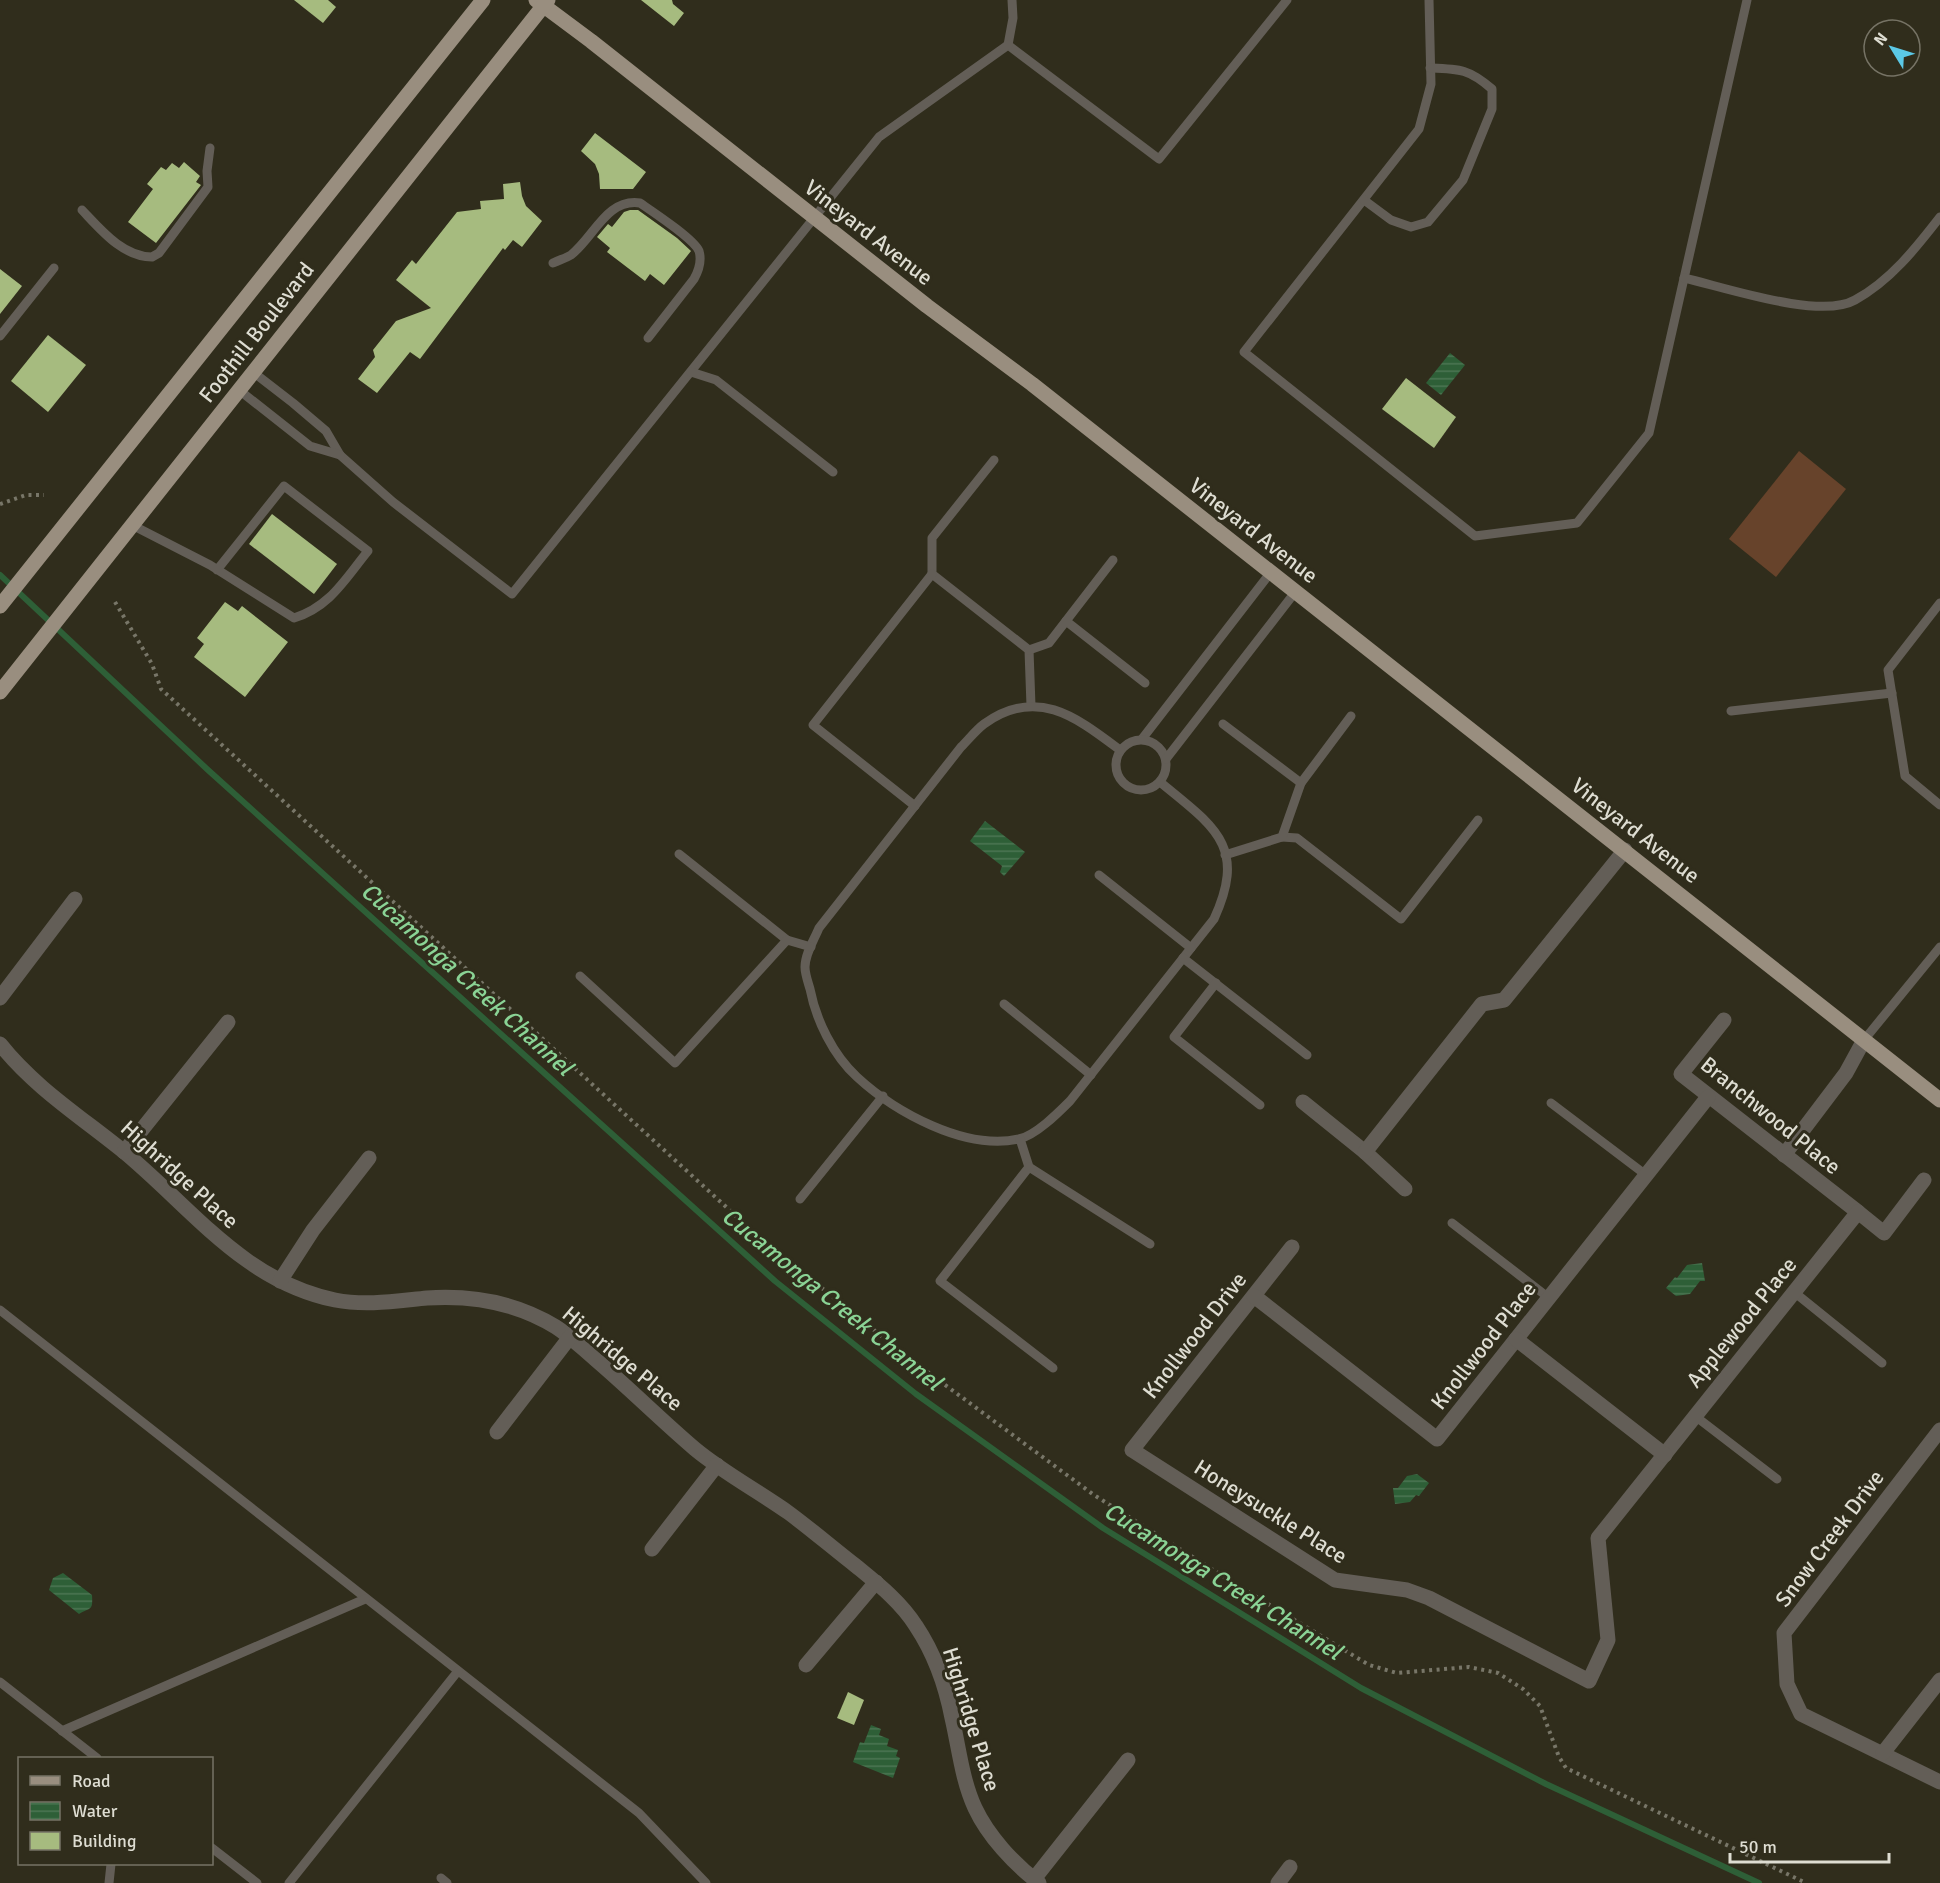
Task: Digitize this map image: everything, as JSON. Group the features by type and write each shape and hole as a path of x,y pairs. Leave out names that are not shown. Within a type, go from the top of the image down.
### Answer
{"main road":[{"name":"Foothill Boulevard","path":"1,605 483,0"},
{"name":"Foothill Boulevard","path":"0,692 543,2"},
{"name":"Vineyard Avenue","path":"543,2 814,218 1032,384 1940,1100"}],"street":[{"path":"1365,1152 1482,1004 1504,1000 1625,850"},
{"path":"0,998 75,899"},
{"name":"Branchwood Place","path":"1724,1020 1681,1074 1858,1212"},
{"path":"124,1152 228,1022"},
{"path":"1784,1155 1846,1073 1864,1040"},
{"name":"Highridge Place","path":"0,1044 24,1071 158,1180 215,1237 253,1265 307,1293 337,1300 368,1304 431,1298 478,1299 511,1306 541,1319 570,1337 687,1442 788,1513 876,1582 906,1612 933,1658 952,1714 962,1768 975,1808 993,1836 1019,1866 1036,1881"},
{"name":"Knollwood Place","path":"1254,1296 1437,1439 1708,1097"},
{"path":"1302,1102 1365,1152 1405,1190"},
{"path":"280,1281 313,1230 369,1158"},
{"path":"1858,1212 1884,1233 1924,1180"},
{"name":"Applewood Place","path":"1598,1538 1858,1212"},
{"name":"Knollwood Drive","path":"1132,1450 1292,1247"},
{"path":"497,1432 570,1337"},
{"path":"1516,1339 1665,1455"},
{"name":"Snow Creek Drive","path":"1883,1753 1801,1714 1787,1684 1784,1634 1940,1430"},
{"name":"Honeysuckle Place","path":"1132,1450 1335,1580 1407,1590 1428,1598 1589,1682 1608,1640 1598,1538"},
{"path":"652,1549 717,1465"},
{"path":"806,1665 876,1582"},
{"path":"1940,1680 1883,1753 1940,1782"},
{"path":"1036,1881 1128,1760"},
{"path":"1278,1883 1290,1867"}],"lane":[{"path":"253,372 326,431 339,455 393,502 512,594 879,137 1008,45 1013,18 1012,0"},
{"path":"1008,45 1160,159 1287,0"},
{"path":"1429,0 1431,84 1419,129 1244,352 1475,537 1577,523 1649,433 1747,0"},
{"path":"1364,200 1391,220 1411,227 1428,222 1463,180 1492,109 1492,89 1476,75 1457,69 1430,68"},
{"path":"82,210 101,230 133,255 152,257 159,253 208,187 207,171 210,148"},
{"path":"553,262 570,255 613,209 631,201 640,203 694,244 700,259 694,279 648,338"},
{"path":"1684,278 1792,304 1826,308 1854,301 1907,259 1940,217"},
{"path":"0,336 54,268"},
{"path":"692,372 716,380 833,472"},
{"path":"239,390 310,446 339,455"},
{"path":"915,806 813,725 932,574 932,538 994,460"},
{"path":"132,525 217,570 294,618 325,603 368,551 284,486 217,570"},
{"path":"1029,650 1049,643 1113,560"},
{"path":"1142,739 1271,572"},
{"path":"932,574 1029,650 1031,706"},
{"path":"1166,759 1296,591"},
{"path":"1940,603 1888,670 1905,776 1940,805"},
{"path":"1066,621 1145,683"},
{"path":"1731,711 1892,693"},
{"path":"1120,750 1081,721 1057,710 1031,706 1011,709 983,725 961,747 819,928 810,946 805,967 813,1004 834,1048 856,1076 907,1113 940,1130 981,1140 1020,1139 1052,1120 1091,1075 1214,919 1223,898 1228,873 1220,839 1205,818 1160,782"},
{"path":"1282,837 1301,783 1351,716"},
{"path":"1223,724 1301,783"},
{"path":"1142,739 1154,743 1166,759 1166,771 1154,787 1139,790 1125,785 1117,772 1116,765 1120,750 1129,742 1142,739"},
{"path":"1225,855 1282,837 1297,838 1401,919 1479,820"},
{"path":"680,854 787,940 810,946"},
{"path":"1099,875 1191,948"},
{"path":"580,975 675,1063 787,940"},
{"path":"1864,1040 1940,947"},
{"path":"1183,958 1307,1055"},
{"path":"1216,983 1174,1037 1260,1105"},
{"path":"1004,1004 1091,1075"},
{"path":"800,1199 883,1096"},
{"path":"1551,1102 1646,1175"},
{"path":"1020,1139 1029,1167 1150,1244"},
{"path":"1029,1167 940,1281 1053,1368"},
{"path":"1452,1224 1548,1298"},
{"path":"1794,1292 1882,1363"},
{"path":"0,1310 639,1813 706,1883"},
{"path":"1695,1416 1777,1479"},
{"path":"62,1731 365,1599"},
{"path":"289,1883 458,1671"},
{"path":"0,1682 96,1757"},
{"path":"213,1849 257,1883"},
{"path":"109,1883 111,1865"}],"path":[{"path":"0,504 26,495 44,495"},
{"path":"115,602 152,664 161,689 760,1238 906,1356 1094,1495 1369,1665 1397,1673 1469,1667 1498,1673 1523,1689 1540,1706 1559,1757 1566,1768 1806,1883"}],"shaded area":[{"path":"1799,451 1846,489 1776,577 1729,539"}],"water":[{"path":"1450,353 1465,365 1441,395 1426,383"},
{"path":"985,821 1025,852 1004,876 1000,872 1002,866 970,841"},
{"path":"1702,1263 1705,1281 1700,1281 1690,1294 1676,1296 1666,1288 1687,1265"},
{"path":"1417,1474 1429,1483 1419,1496 1416,1495 1410,1502 1395,1504 1393,1488 1398,1488 1407,1476"},
{"path":"63,1573 92,1595 90,1608 79,1614 49,1590 53,1578"},
{"path":"871,1725 881,1729 879,1735 889,1739 887,1746 898,1750 896,1756 900,1758 893,1778 853,1762 860,1742 864,1743"}],"building":[{"path":"294,0 328,0 336,7 323,23"},
{"path":"641,0 672,0 673,4 684,13 674,26"},
{"path":"595,133 646,172 633,189 600,189 599,174 595,164 581,151"},
{"path":"184,162 200,176 196,182 201,185 156,243 128,222 153,189 147,184 161,167 166,170 172,163 179,168"},
{"path":"520,182 526,206 542,221 522,247 513,240 505,250 503,248 420,359 410,352 377,393 358,379 375,357 373,350 396,321 431,308 396,280 412,260 416,264 457,212 481,209 480,201 504,199 503,184"},
{"path":"638,210 691,251 664,285 650,274 645,281 607,252 610,248 597,237 608,224 612,227 624,212"},
{"path":"0,269 22,286 0,314"},
{"path":"48,335 86,365 48,412 11,381"},
{"path":"1406,378 1456,417 1434,448 1382,409"},
{"path":"272,514 337,564 314,594 249,544"},
{"path":"225,602 238,611 242,606 288,642 245,697 194,657 204,644 197,638"},
{"path":"848,1692 864,1700 854,1725 837,1718"}],"waterway":[{"name":"Cucamonga Creek Channel","path":"0,575 208,770 775,1281 916,1394 1103,1528 1361,1688 1546,1784 1759,1883"}]}
